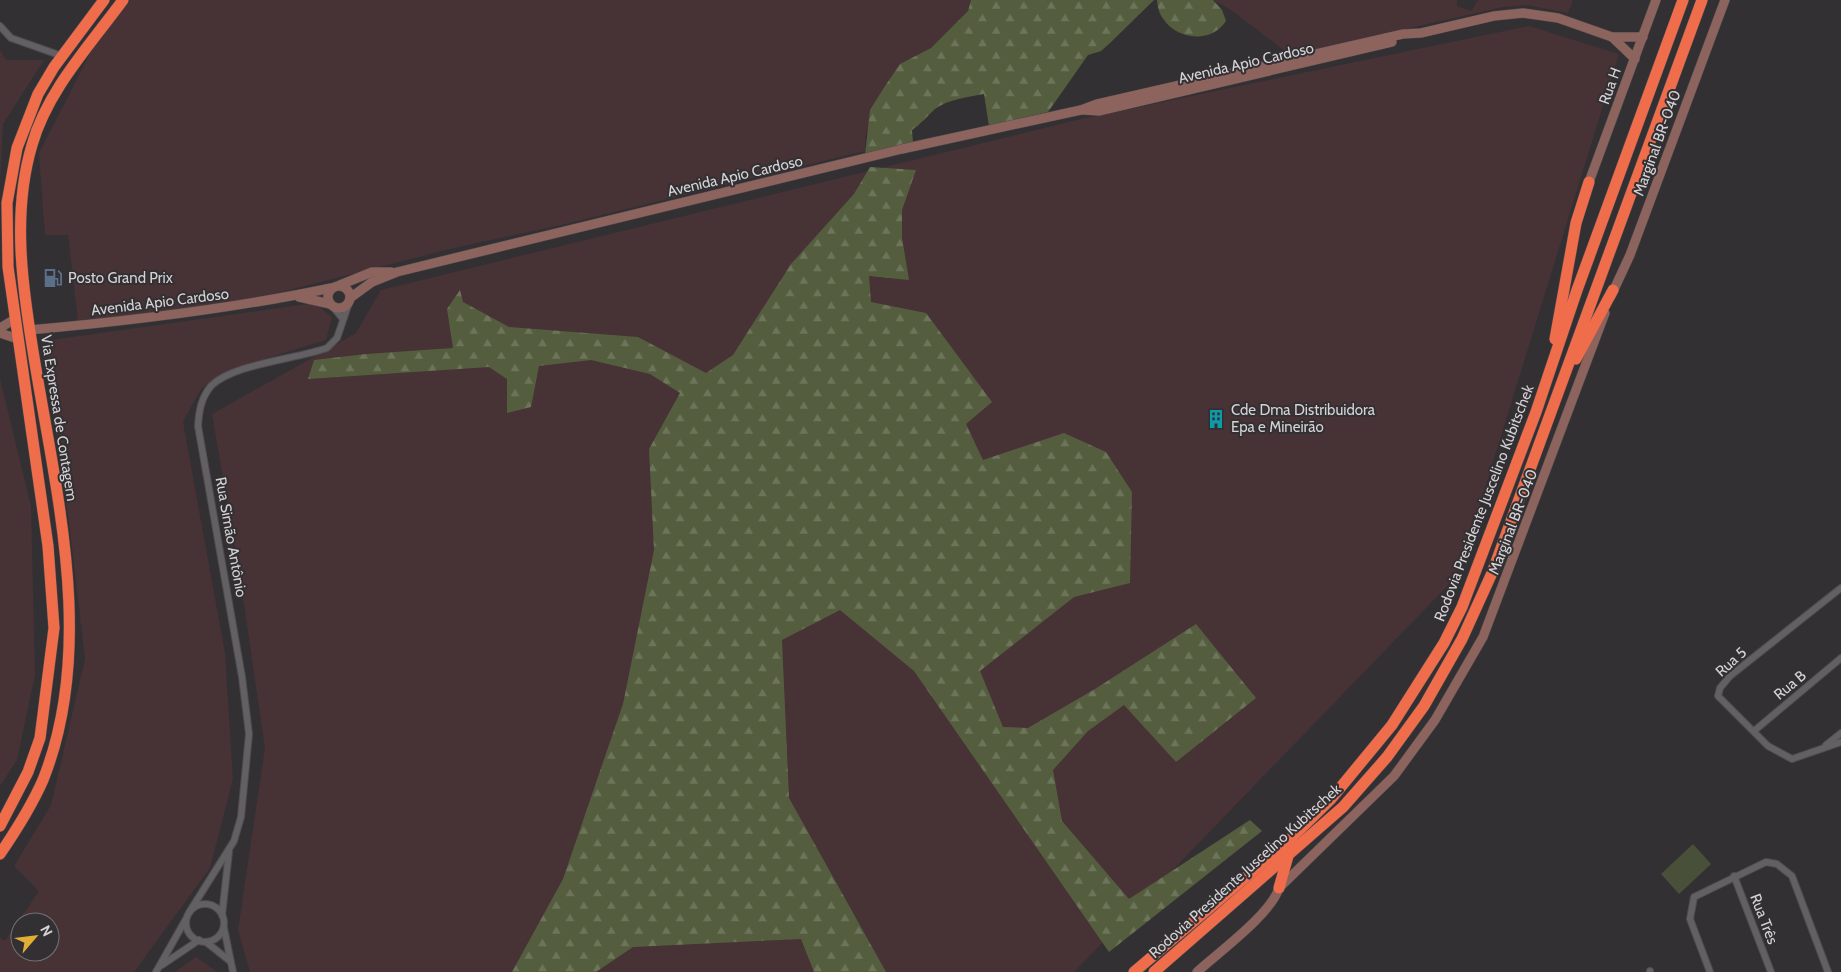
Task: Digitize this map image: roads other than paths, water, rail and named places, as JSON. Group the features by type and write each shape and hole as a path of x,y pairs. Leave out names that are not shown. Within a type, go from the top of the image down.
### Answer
{"highway":[{"name":"Via Expressa de Contagem","path":"0,826 28,772 40,738 54,628 48,546 8,267 7,203 17,148 29,113 38,94 65,52 104,0"},
{"name":"Via Expressa de Contagem","path":"0,854 42,781 63,707 68,670 70,630 64,543 21,265 21,205 31,146 42,117 67,77 122,0"},
{"name":"Rodovia Presidente Juscelino Kubitschek","path":"1134,972 1310,820 1331,798 1392,725 1424,678 1462,607 1549,378 1577,290 1683,0"},
{"name":"Rodovia Presidente Juscelino Kubitschek","path":"1154,972 1343,808 1387,757 1424,706 1462,639 1492,573 1702,0"},
{"path":"1549,378 1576,223 1589,182"},
{"path":"1560,389 1613,290"},
{"path":"1280,888 1288,855"}],"street":[{"name":"Rua H","path":"1589,182 1656,0"},
{"name":"Marginal BR-040","path":"1197,972 1259,916 1277,895 1280,888 1394,776 1435,720 1483,637 1613,290 1630,255 1725,0"},
{"name":"Avenida Apio Cardoso","path":"349,300 372,282 397,272 902,148 1081,110 1099,111 1407,39 1416,34 1494,16 1523,13 1558,18 1612,38 1643,38"},
{"path":"0,26 11,38 65,52"},
{"name":"Avenida Apio Cardoso","path":"1612,38 1635,59"},
{"name":"Avenida Apio Cardoso","path":"30,330 152,319 294,296 336,287 372,272 397,272"},
{"path":"331,306 342,308 349,300 348,290 336,287 327,296 331,306 343,319"},
{"name":"Avenida Apio Cardoso","path":"294,296 331,306"},
{"name":"Rua Simão Antônio","path":"222,915 229,851 241,817 249,734 244,688 198,426 199,408 211,386 227,374 327,348 337,338 349,300"},
{"path":"0,328 15,319"},
{"path":"0,333 18,340"},
{"name":"Rua 5","path":"1822,748 1792,759 1768,746 1718,696 1720,688 1730,676 1841,588"},
{"name":"Rua B","path":"1754,731 1841,658"},
{"path":"1822,748 1841,733"},
{"path":"1822,748 1841,742"},
{"name":"Rua Simão Antônio","path":"156,972 189,913 229,851"},
{"path":"1710,972 1690,919 1691,903 1694,897 1766,862 1777,864 1792,876 1828,972"},
{"name":"Rua Três","path":"1734,876 1771,972"},
{"path":"230,961 206,942 193,938 187,928 189,913 201,904 207,904 218,910 222,915 233,972"},
{"path":"206,942 217,937 223,927"},
{"name":"Rua Simão Antônio","path":"161,966 199,940"}],"place":[{"name":"Posto Grand Prix","path":"53,278"},
{"name":"Cde Dma Distribuidora Epa e Mineirão","path":"1216,419"}]}
